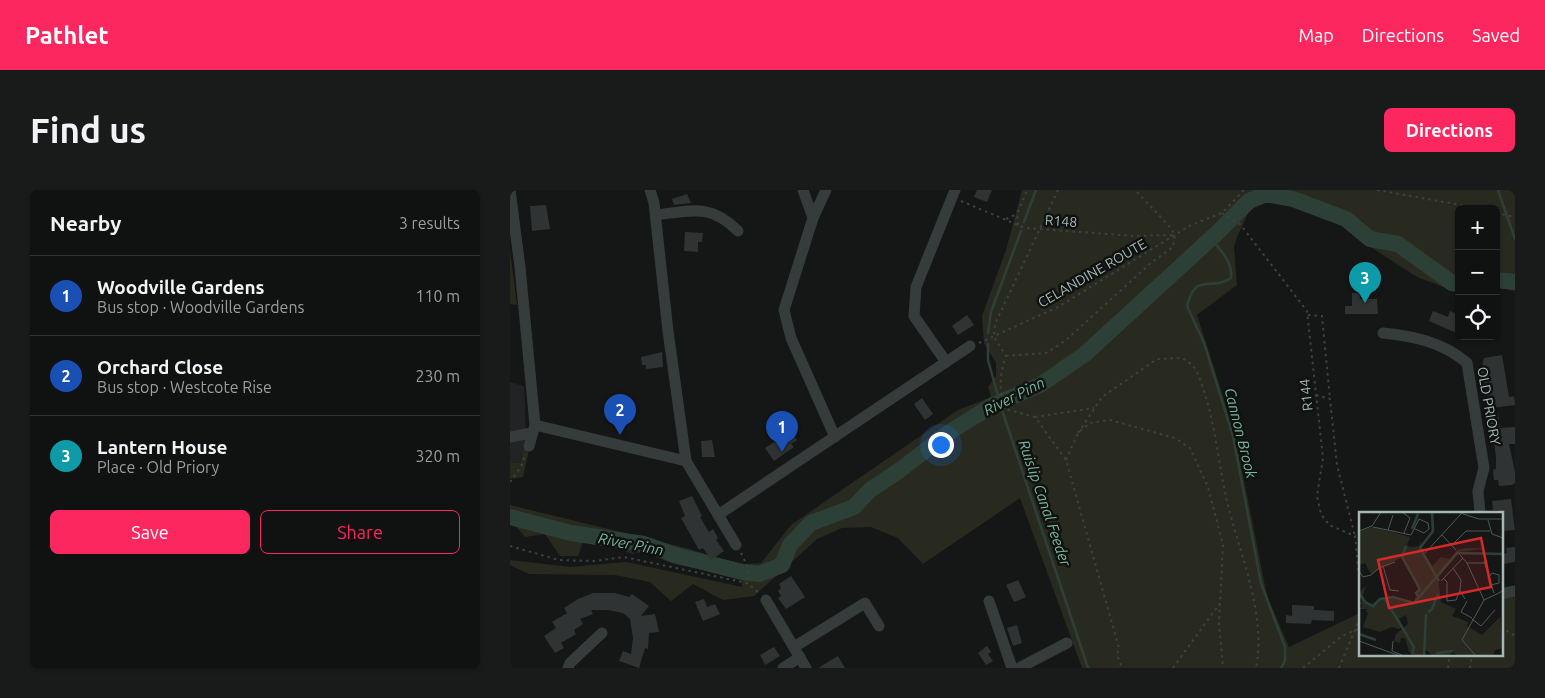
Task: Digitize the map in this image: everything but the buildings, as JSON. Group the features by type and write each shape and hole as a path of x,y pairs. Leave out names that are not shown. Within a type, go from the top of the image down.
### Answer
{"street":[{"path":"510,190 515,269 533,429 529,446"},
{"path":"650,190 656,215 668,331 686,461 736,545"},
{"path":"803,190 813,218"},
{"path":"826,190 813,218 784,310 791,338 835,437"},
{"path":"946,362 914,316 916,287 954,194"},
{"path":"656,215 701,210 719,216 738,231"},
{"name":"OLD PRIORY","path":"1383,333 1404,335 1434,343 1467,363 1484,468 1478,491 1480,512"},
{"path":"718,515 970,346"},
{"path":"510,437 533,429 686,461"},
{"path":"1502,594 1515,591"},
{"path":"766,600 806,668"},
{"path":"989,600 1012,668"},
{"path":"794,647 865,603 878,626"},
{"path":"568,668 570,663 602,633"},
{"path":"1019,668 1067,643"},
{"path":"783,668 800,657"}],"path":[{"path":"1018,225 1017,214 1027,190"},
{"path":"1006,356 994,337 995,324 1058,190"},
{"path":"1006,356 1046,353 1065,341 1152,262 1173,247 1175,236 1169,226 1135,190"},
{"path":"1222,213 1244,190"},
{"path":"1377,190 1460,205"},
{"name":"R148","path":"954,194 1018,225 1038,230 1135,236 1175,236"},
{"name":"CELANDINE ROUTE","path":"970,346 1058,307 1192,224 1222,213"},
{"name":"R144","path":"1222,213 1240,224 1307,311 1323,458 1317,496 1321,514 1330,525 1355,536"},
{"path":"1004,219 1017,214"},
{"path":"1500,214 1514,217"},
{"path":"1308,315 1322,316 1336,465 1355,536 1359,577"},
{"path":"1006,356 999,376 1000,392 1005,410 1035,417 1094,408"},
{"path":"1066,460 1078,433 1102,397 1157,360 1182,358 1195,368 1217,442 1226,496 1258,620 1260,650 1256,668"},
{"path":"1316,395 1330,399"},
{"path":"1035,417 1066,460 1119,648 1117,655 1122,668"},
{"path":"1078,433 1090,423 1110,420 1175,438 1190,448 1208,487 1223,545 1220,602 1223,668"},
{"path":"510,482 521,467 529,446"},
{"path":"736,545 749,570 747,581"},
{"path":"510,546 559,560 595,561 624,557 747,581 766,600"},
{"path":"1173,668 1220,602"},
{"path":"1339,668 1359,620"},
{"path":"1502,627 1515,636"},
{"path":"1303,668 1342,636 1359,628"}],"shaded area":[{"path":"1022,190 1515,190 1515,291 1500,288 1500,205 1455,205 1455,290 1417,277 1363,242 1332,218 1296,208 1282,201 1268,199 1249,211 1237,237 1234,247 1237,285 1197,315 1234,430 1267,596 1289,647 1359,613 1359,656 1502,656 1502,594 1515,592 1515,668 1082,668 1020,498 923,564 898,538 871,527 842,528 817,539 754,596 723,600 693,584 671,601 650,582 615,575 529,574 510,565 510,560 571,567 626,562 742,587 742,578 674,564 644,552 632,554 608,544 584,539 578,556 560,556 545,534 525,537 514,524 510,523 510,505 686,548 721,559 745,564 761,563 791,525 958,410 991,397 988,387 996,376 996,363 984,343 982,316 1006,250"},
{"path":"510,251 517,305 510,304"},
{"path":"510,382 524,386 526,430 521,463 510,462"},
{"path":"523,448 529,450 523,477 510,479 510,462 521,463"}],"waterway":[{"name":"Ruislip Canal Feeder","path":"1024,222 1036,190"},
{"path":"1498,190 1515,239"},
{"name":"Ruislip Canal Feeder","path":"510,517 571,533 644,544 675,555 742,572 759,574 782,565 790,545 811,523 854,507 870,490 900,470 948,433 993,405 1040,385 1085,354 1217,233 1249,201 1266,194 1293,199 1346,219 1370,239 1398,244 1455,283"},
{"name":"Ruislip Canal Feeder","path":"988,333 991,312 1021,231"},
{"name":"Cannon Brook","path":"1211,238 1228,261 1231,278 1224,282 1199,285 1190,295 1187,306 1204,343 1233,436 1261,583 1285,647 1285,661 1281,668"},
{"name":"River Pinn","path":"1500,280 1515,282"},
{"name":"Ruislip Canal Feeder","path":"988,344 988,360 1002,410 1088,668"}],"place":[{"name":"Lantern House","path":"1365,303"},
{"name":"Orchard Close","path":"620,435"},
{"name":"Woodville Gardens","path":"782,452"}]}
